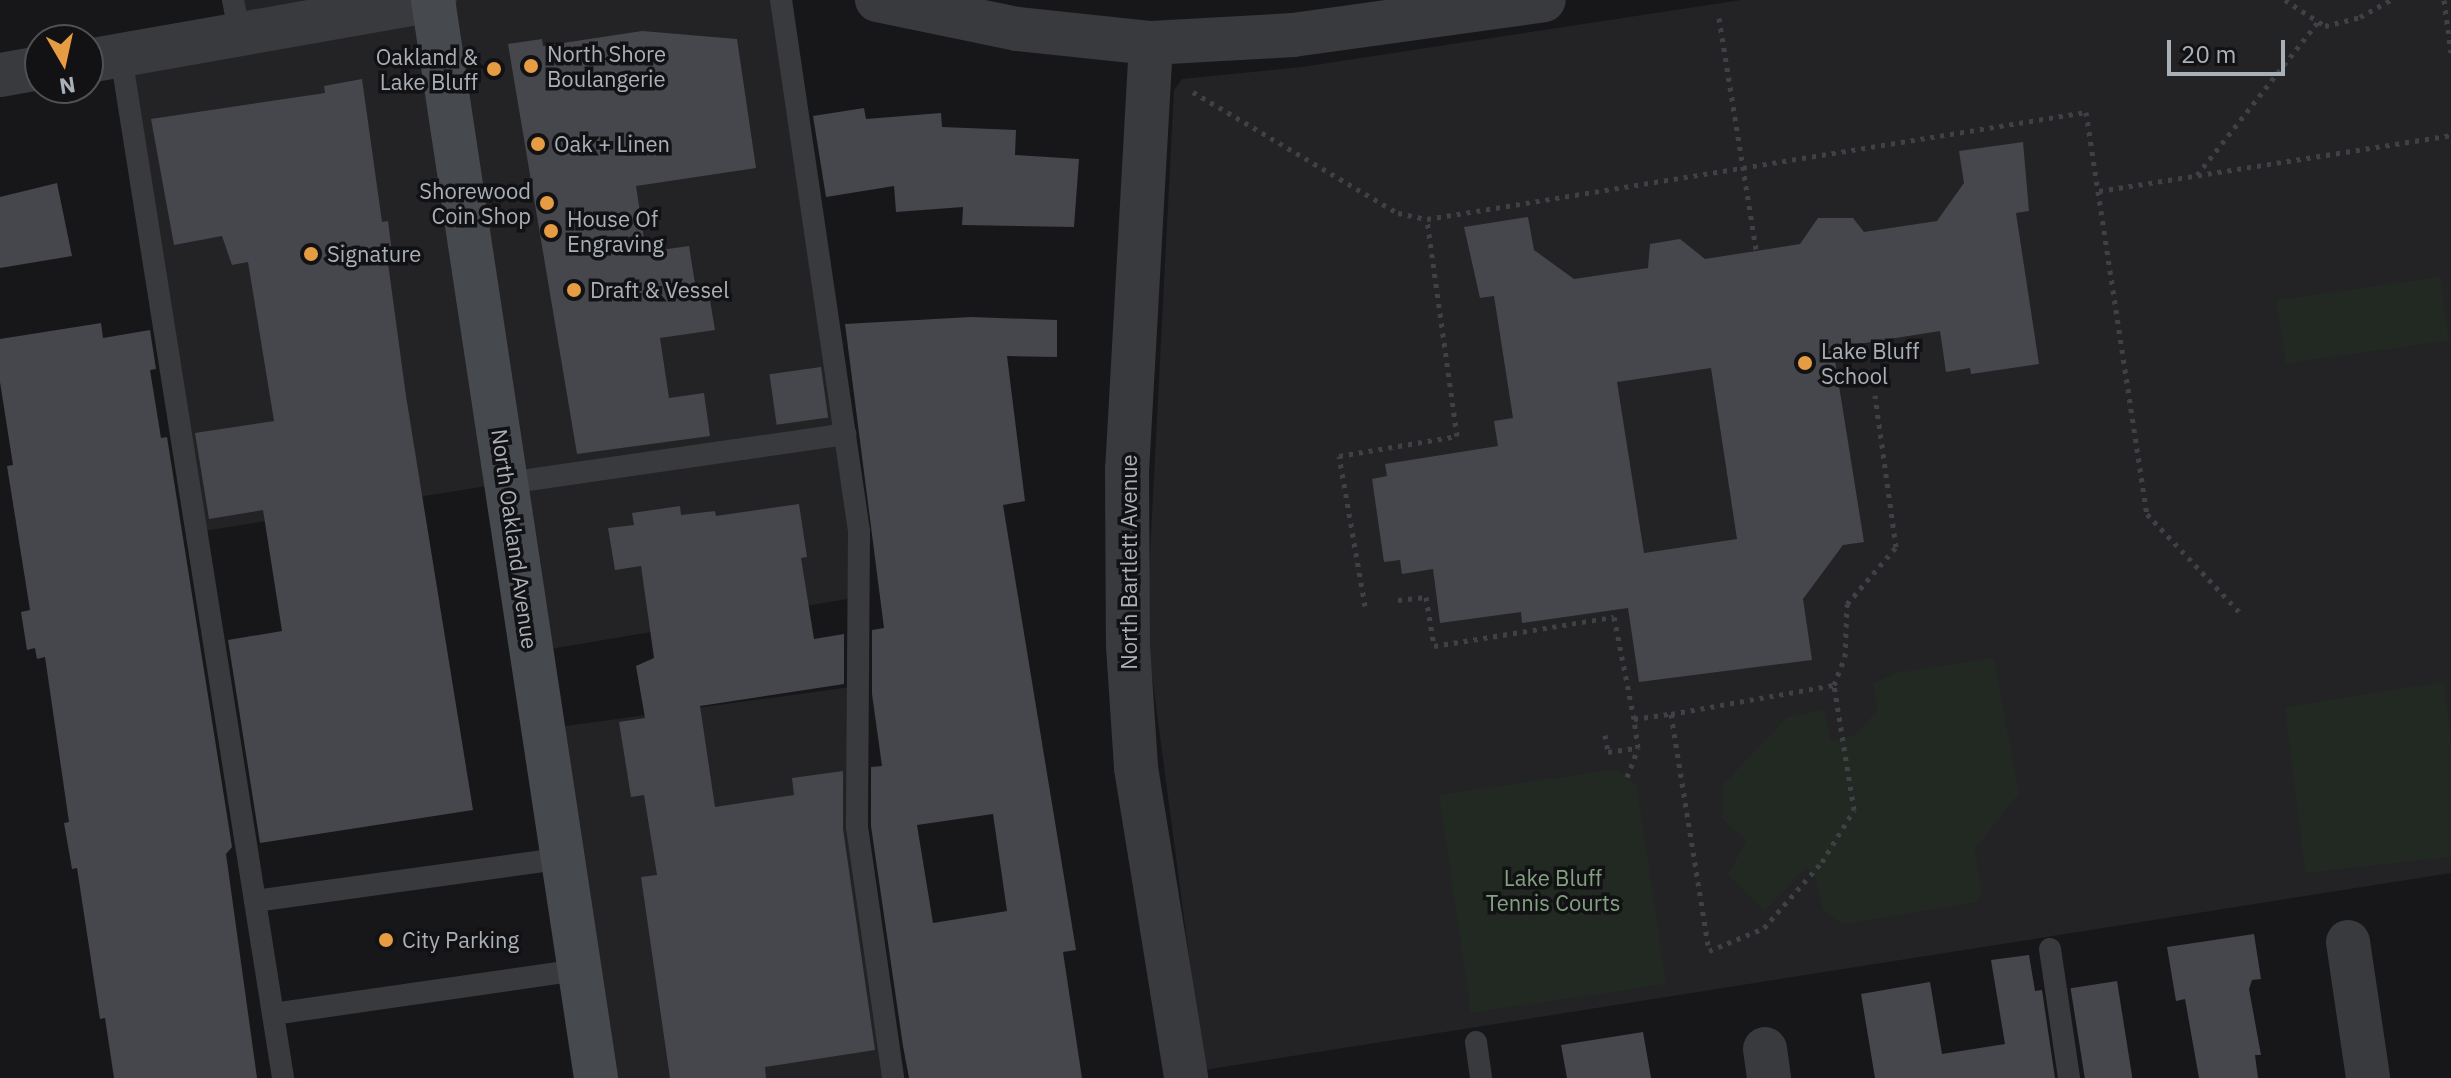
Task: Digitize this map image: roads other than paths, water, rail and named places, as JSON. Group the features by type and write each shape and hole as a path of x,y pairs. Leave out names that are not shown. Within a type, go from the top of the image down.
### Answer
{"main road":[{"name":"North Oakland Avenue","path":"434,0 596,1078"}],"street":[{"path":"105,58 236,16 434,0"},
{"path":"877,0 1017,29 1151,43 1293,35 1544,0"},
{"name":"North Bartlett Avenue","path":"1151,43 1127,469 1128,646 1136,768 1186,1078"},
{"path":"0,75 24,71"},
{"path":"2348,942 2368,1078"}],"lane":[{"path":"781,0 859,531 857,827 893,1078"},
{"path":"105,58 255,901 283,1078"},
{"path":"507,483 845,434"},
{"path":"255,901 563,858"},
{"path":"2050,949 2069,1078"},
{"path":"273,1014 579,970"},
{"path":"1476,1042 1481,1078"}],"place":[{"name":"North Shore Boulangerie","path":"531,66"},
{"name":"Oakland & Lake Bluff","path":"494,69"},
{"name":"Oak + Linen","path":"538,144"},
{"name":"Shorewood Coin Shop","path":"547,203"},
{"name":"House Of Engraving","path":"551,231"},
{"name":"Signature","path":"311,254"},
{"name":"Draft & Vessel","path":"574,290"},
{"name":"Lake Bluff School","path":"1805,363"},
{"name":"City Parking","path":"386,940"}],"park label":[{"name":"Lake Bluff Tennis Courts","path":"1553,890"}]}
